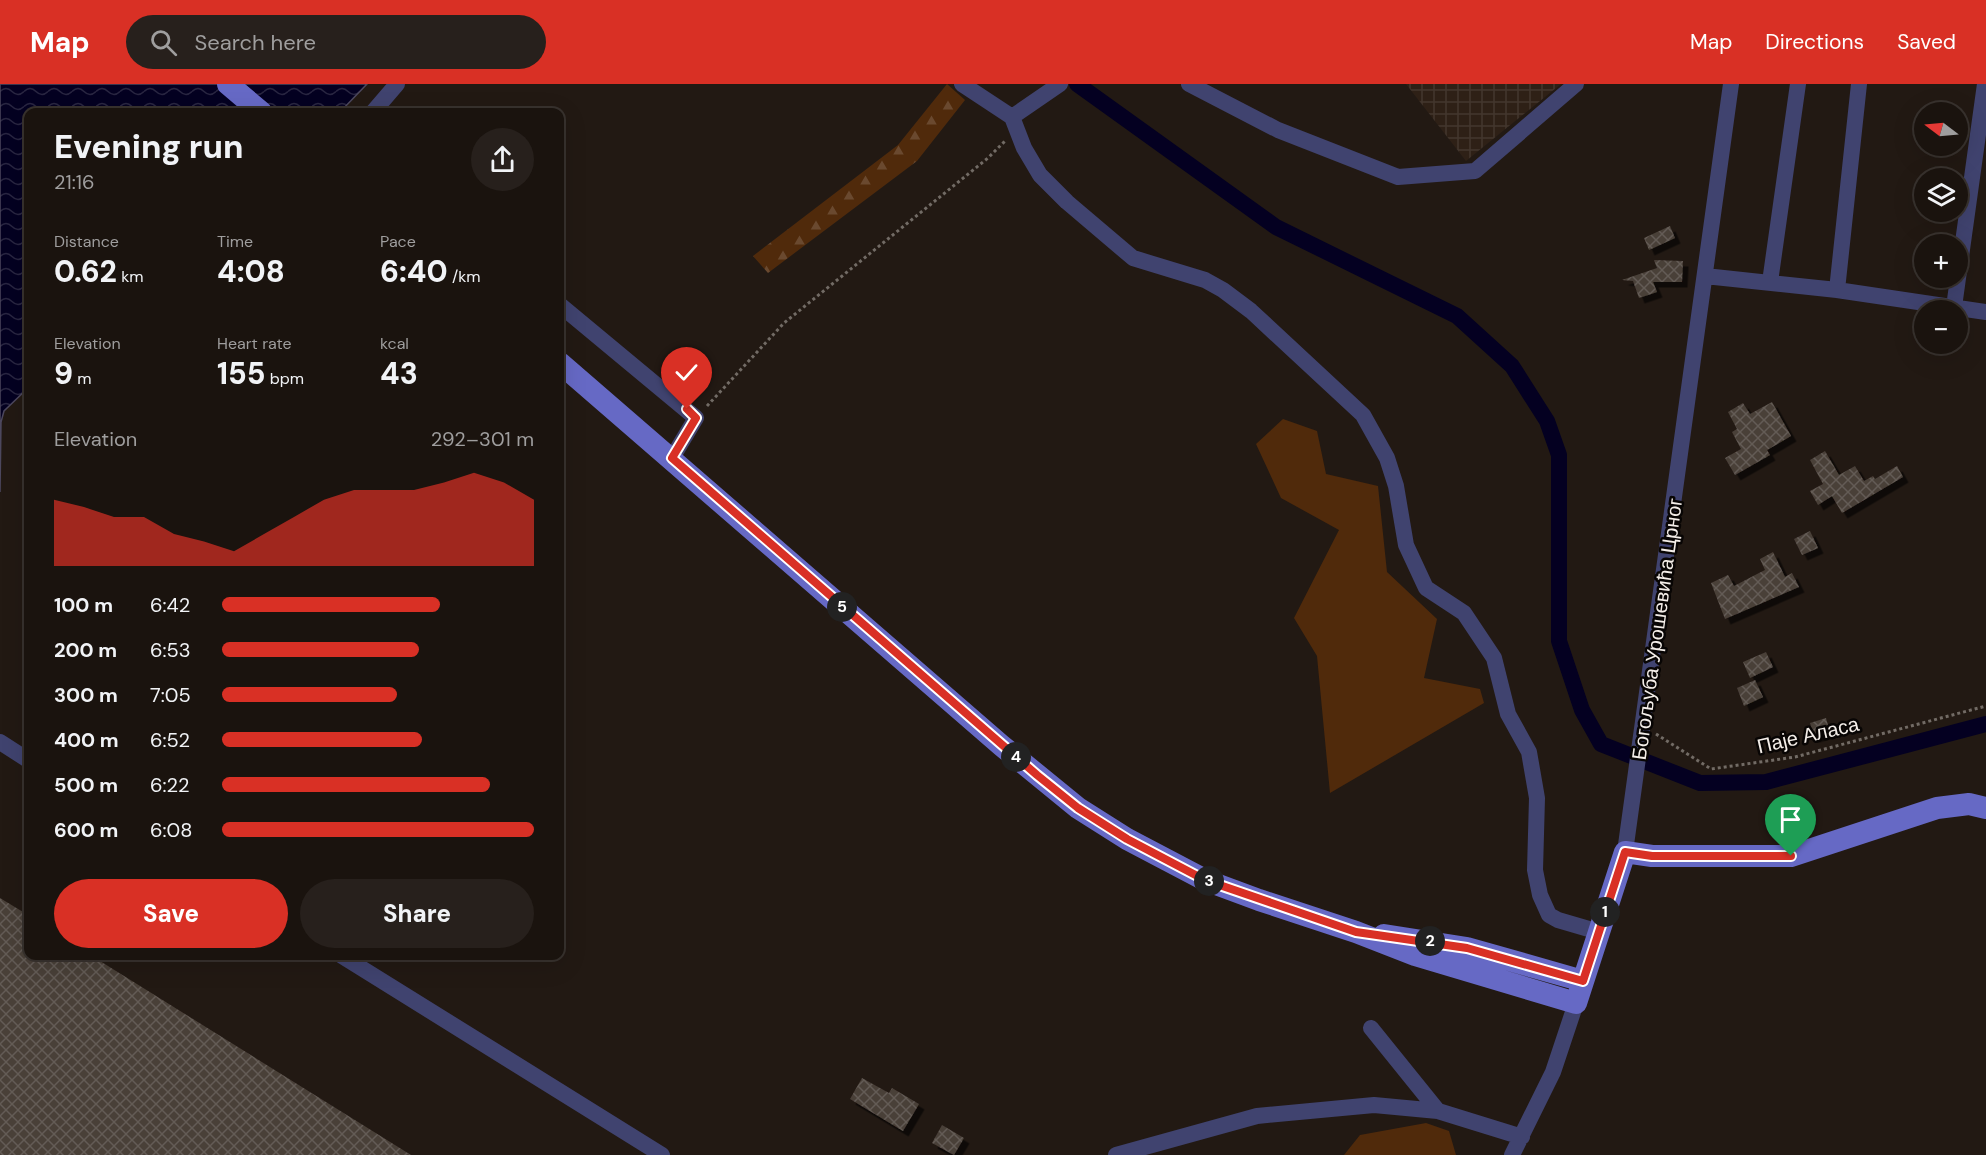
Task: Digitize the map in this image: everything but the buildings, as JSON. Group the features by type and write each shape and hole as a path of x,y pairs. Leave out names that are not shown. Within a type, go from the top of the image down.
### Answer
{"main road":[{"path":"228,84 256,108"},
{"path":"564,366 966,715 1078,808 1127,839 1205,880 1259,900 1356,932 1415,955 1575,1003"},
{"path":"1625,852 1652,856 1791,856 1937,808 1969,804 1986,808"},
{"name":"Богољуба Урошевића Црног","path":"1575,1003 1625,852"},
{"path":"1356,932 1467,948 1583,981"}],"street":[{"path":"376,108 397,84"},
{"path":"962,84 1014,124 1040,175 1067,202 1133,258 1205,280 1223,290 1251,311 1363,415 1387,459 1396,486 1406,545 1426,588 1464,613 1494,658 1508,714 1529,752 1537,798 1534,870 1540,895 1549,915 1558,920 1599,932"},
{"path":"1014,124 1060,84"},
{"path":"1189,84 1278,130 1398,177 1475,171 1576,84"},
{"name":"Богољуба Урошевића Црног","path":"1625,852 1642,747 1731,84"},
{"path":"1770,282 1798,84"},
{"path":"1837,290 1859,84"},
{"path":"1955,300 1985,84"},
{"path":"1705,276 1837,290 1914,301"},
{"path":"564,308 696,418 672,458"},
{"path":"1968,309 1986,312"},
{"path":"0,742 24,757"},
{"path":"348,960 662,1155"},
{"name":"Богољуба Урошевића Црног","path":"1512,1155 1552,1072 1575,1003"},
{"path":"1371,1028 1438,1111"},
{"path":"1116,1155 1257,1116 1374,1105 1438,1111 1522,1137"}],"path":[{"path":"696,418 784,322 987,158 1014,124"},
{"name":"Паје Аласа","path":"1644,728 1711,770 1795,757 1986,706"}],"shaded area":[{"path":"1406,84 1561,84 1466,161"}],"green space":[{"path":"947,84 965,100 917,161 768,273 753,256 898,145"},
{"path":"1283,419 1317,431 1326,474 1378,486 1387,572 1437,619 1424,678 1480,689 1484,703 1330,793 1317,656 1294,618 1339,530 1281,498 1256,444"},
{"path":"1426,1123 1449,1131 1456,1155 1344,1155 1360,1135"}],"water":[{"path":"0,84 367,84 344,108 24,108 24,392 4,411 1,422 0,492"}],"waterway":[{"path":"1077,84 1276,227 1457,316 1512,366 1547,421 1559,455 1559,641 1582,710 1601,744 1700,783 1766,782 1986,724"}],"route":[{"path":"687,409 696,418 685,440 672,458 966,715 1078,808 1127,839 1205,880 1356,932 1415,938 1467,948 1583,981 1625,852 1652,856 1753,858 1791,856"}]}
